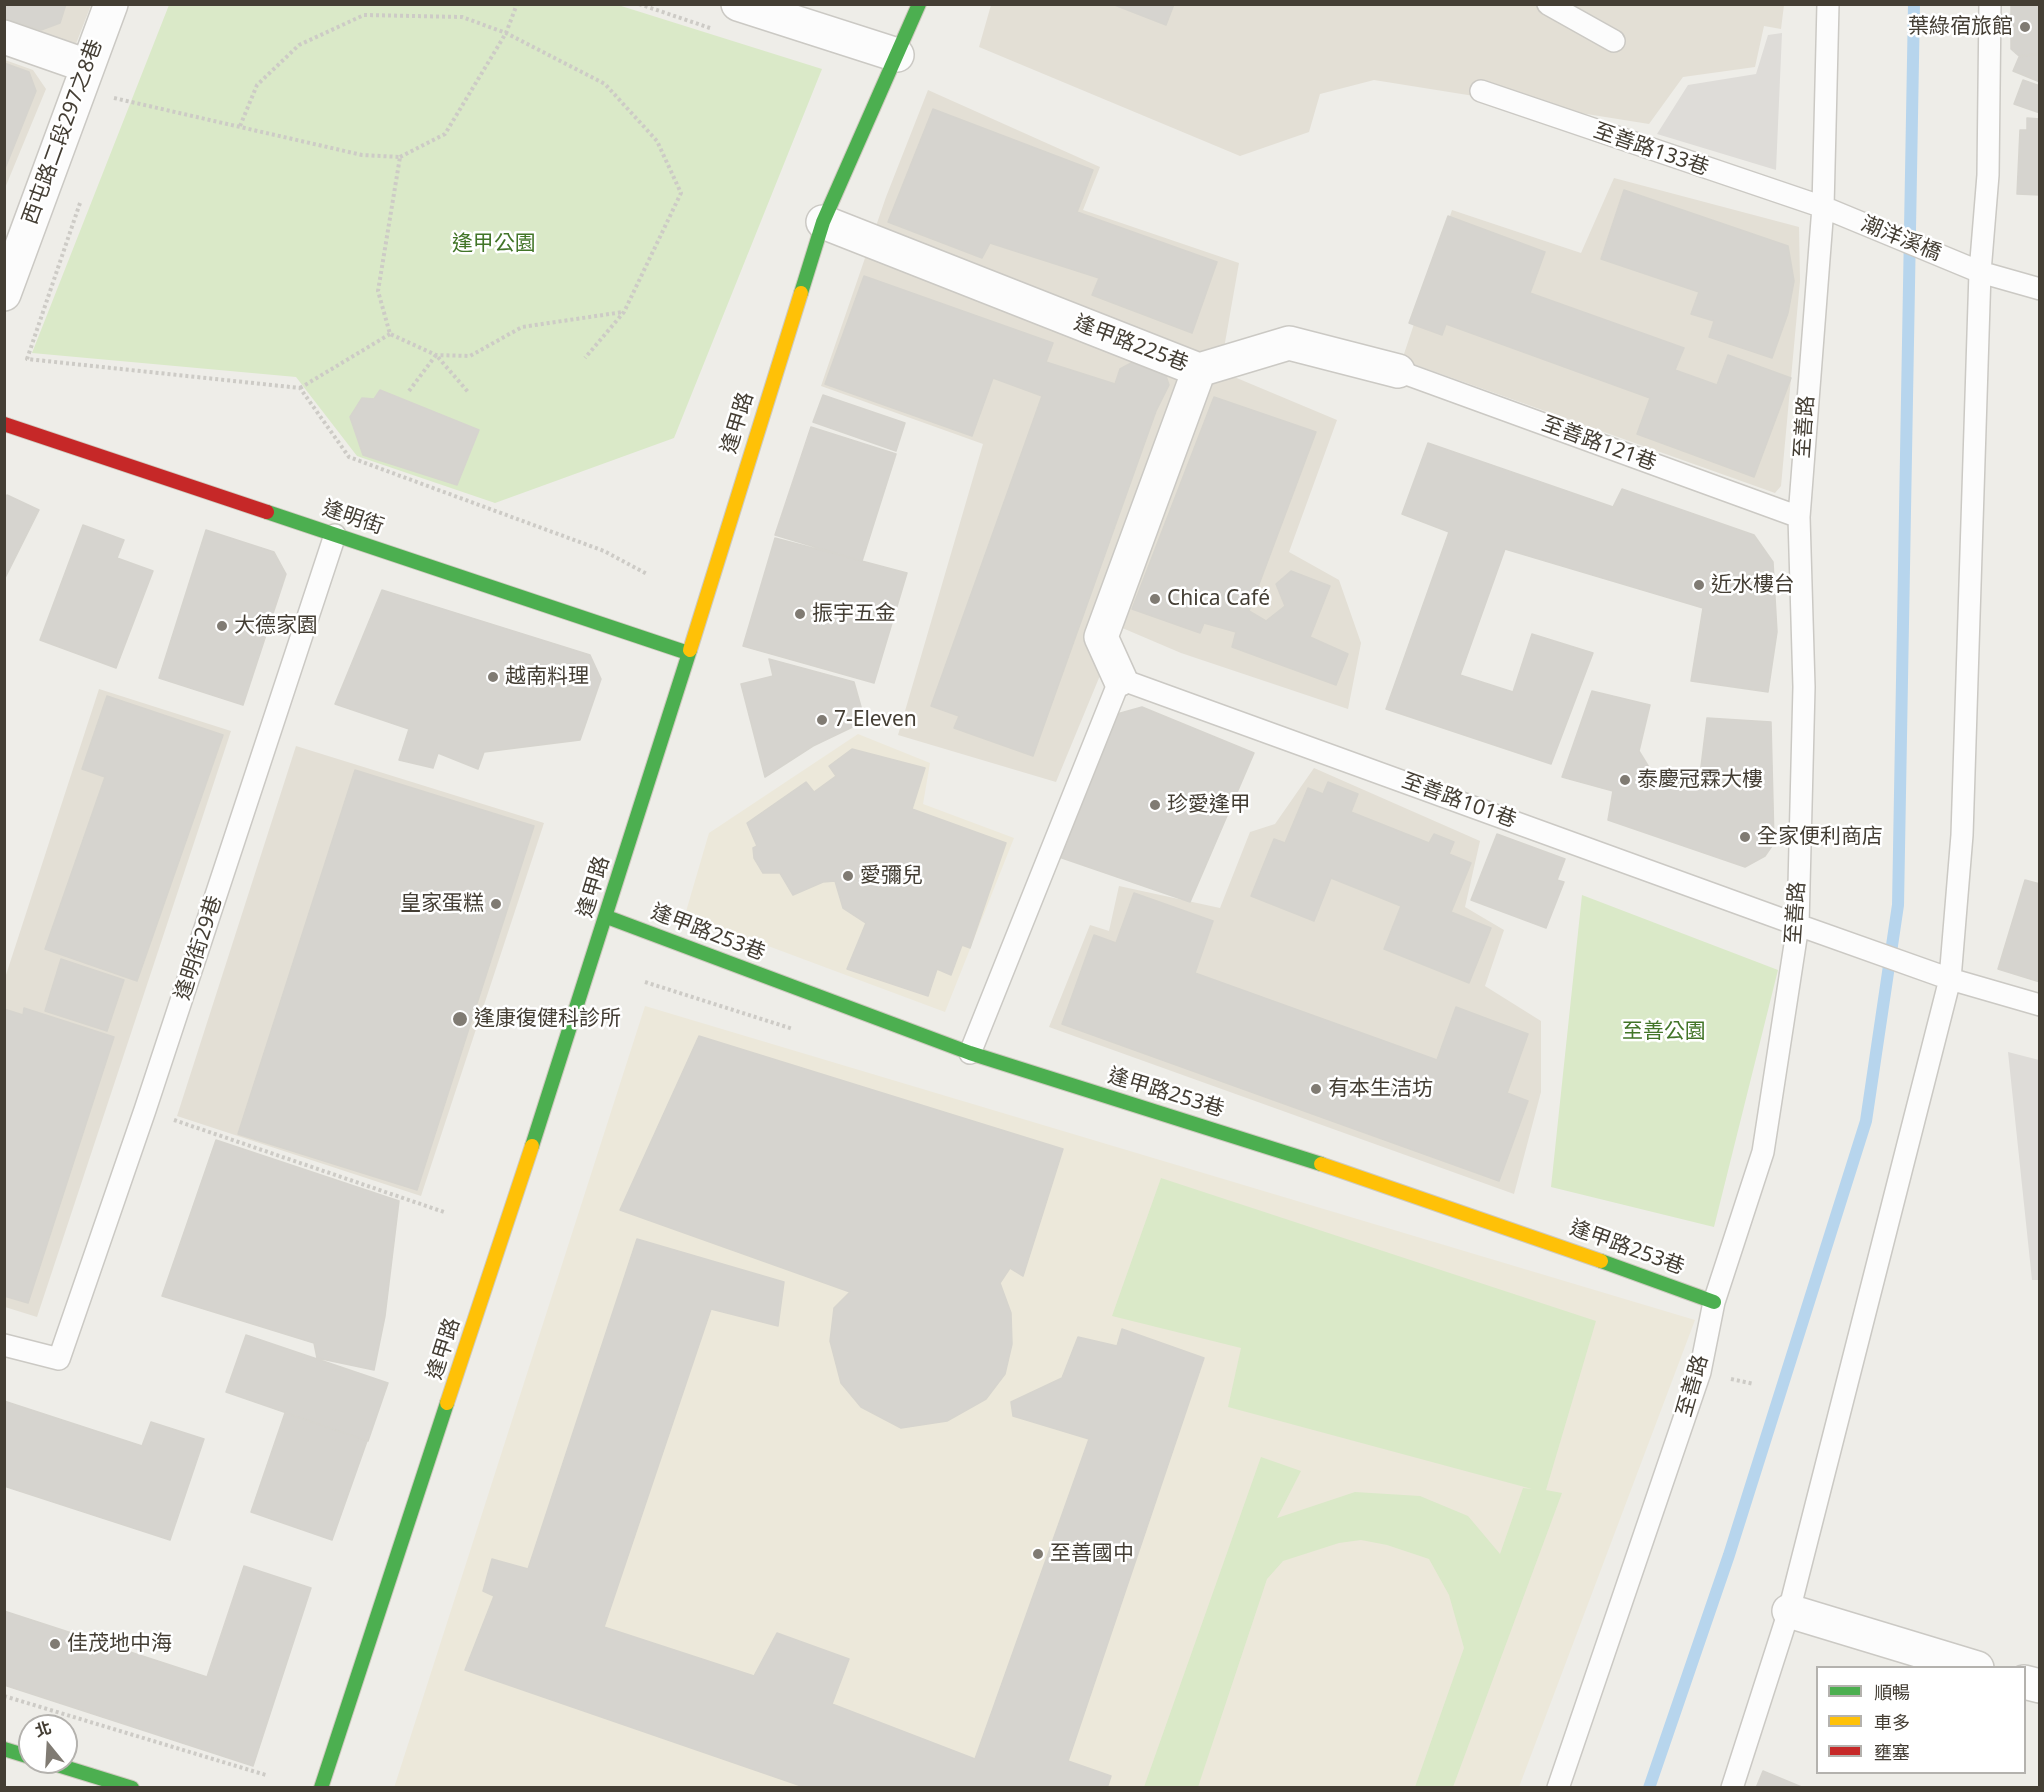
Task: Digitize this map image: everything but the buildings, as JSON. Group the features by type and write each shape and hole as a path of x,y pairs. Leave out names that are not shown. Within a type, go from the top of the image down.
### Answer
{"street":[{"name":"西屯路二段297之8巷","path":"4,294 111,4"},
{"path":"738,4 897,55"},
{"name":"逢甲路","path":"321,1788 607,917 687,653 823,222 919,4"},
{"path":"4,38 83,78"},
{"name":"逢甲路225巷","path":"823,222 1199,370 1101,637 1120,679"},
{"path":"1199,370 1289,343 1398,371"},
{"name":"逢明街","path":"4,424 687,653"},
{"name":"逢甲路253巷","path":"607,917 970,1053 1382,1182 1714,1302"},
{"path":"1789,1611 1970,1666"},
{"path":"78,1771 132,1788"}],"lane":[{"path":"1548,4 1614,41"},
{"name":"至善路","path":"1558,1788 1700,1372 1714,1302 1762,1152 1798,925 1804,687 1799,517 1822,207 1828,4"},
{"path":"1732,1788 1789,1611 1950,979 1962,834 1980,272 1988,175 1990,4"},
{"name":"至善路133巷","path":"1481,91 1822,207"},
{"name":"潮洋溪橋","path":"1822,207 1980,272 2040,289"},
{"name":"至善路121巷","path":"1398,371 1799,517"},
{"name":"逢明街29巷","path":"4,1345 58,1359 145,1110 335,535"},
{"path":"970,1053 1120,679"},
{"name":"至善路101巷","path":"1120,679 1950,979 2040,1005"}],"path":[{"path":"83,78 116,99 362,155 400,157 445,134 506,33 517,4"},
{"path":"240,126 257,85 299,45 364,15 462,17 506,33 605,84 657,141 681,193 624,312 585,358"},
{"path":"112,110 120,88"},
{"path":"400,157 378,291 390,334 436,355 470,356 522,327 624,312"},
{"path":"81,201 27,359 300,388 390,334"},
{"path":"409,391 436,355"},
{"path":"436,355 469,393"},
{"path":"300,388 349,458 604,551 646,573"},
{"path":"645,982 803,1033"},
{"path":"145,1110 444,1212"},
{"path":"4,1696 266,1775"}],"shaded area":[{"path":"5,5 91,5 74,49 5,24"},
{"path":"991,5 1784,5 1781,29 1764,26 1755,67 1683,77 1649,124 1374,80 1320,94 1309,132 1240,156 979,47"},
{"path":"1782,33 1776,170 1657,134 1688,85 1756,74 1768,35"},
{"path":"5,60 33,70 46,89 5,188"},
{"path":"928,90 1100,167 1083,210 1239,263 1220,371 1337,420 1289,552 1339,580 1361,643 1348,709 1181,653 1120,627 1056,782 898,735 983,444 821,386 886,197"},
{"path":"1614,178 1799,227 1800,281 1781,486 1775,493 1402,360 1452,210 1581,253"},
{"path":"99,689 231,731 37,1317 5,1307 5,978"},
{"name":"愛彌兒","path":"858,734 930,763 923,804 1014,838 945,1012 685,915 709,833"},
{"path":"296,746 544,823 421,1196 177,1116"},
{"path":"1314,768 1480,841 1465,907 1504,930 1485,986 1541,1021 1541,1092 1514,1194 1049,1027 1090,925 1109,931 1119,886 1220,908 1250,832 1275,824"},
{"name":"至善國中","path":"645,1006 1695,1320 1519,1787 394,1788"},
{"path":"2008,1052 2039,1060 2039,1280 2032,1280"}],"green space":[{"name":"逢甲公園","path":"169,5 618,5 822,69 674,438 495,503 357,456 296,377 32,353"},
{"name":"至善公園","path":"1582,895 1778,970 1714,1227 1551,1187"},
{"path":"1161,1178 1596,1321 1546,1490 1562,1493 1453,1787 1415,1787 1464,1648 1449,1595 1429,1559 1387,1545 1361,1540 1339,1543 1283,1561 1267,1579 1198,1787 1144,1787 1261,1457 1301,1471 1277,1518 1355,1492 1420,1496 1468,1516 1500,1554 1523,1488 1532,1489 1228,1407 1241,1348 1112,1316"}],"waterway":[{"path":"1649,1788 1729,1555 1866,1121 1898,905 1914,4"}],"traffic: fast":[{"path":"801,293 823,222 919,4"},
{"path":"267,512 688,653"},
{"path":"532,1146 690,650"},
{"path":"607,917 970,1053 1321,1164"},
{"path":"1601,1261 1714,1302"},
{"path":"321,1788 447,1403"},
{"path":"4,1749 18,1753"},
{"path":"78,1771 132,1788"}],"traffic: slow":[{"path":"690,650 801,293"},
{"path":"447,1403 532,1146"},
{"path":"1321,1164 1601,1261"}],"traffic: jam":[{"path":"4,424 267,512"}],"place":[{"name":"葉綠宿旅館","path":"2025,27"},
{"name":"近水樓台","path":"1699,585"},
{"name":"Chica Café","path":"1155,599"},
{"name":"振宇五金","path":"800,614"},
{"name":"大德家園","path":"222,626"},
{"name":"越南料理","path":"493,677"},
{"name":"7-Eleven","path":"822,720"},
{"name":"泰慶冠霖大樓","path":"1625,780"},
{"name":"珍愛逢甲","path":"1155,805"},
{"name":"全家便利商店","path":"1745,837"},
{"name":"愛彌兒","path":"848,876"},
{"name":"皇家蛋糕","path":"496,904"},
{"name":"逢康復健科診所","path":"460,1019"},
{"name":"有本生洁坊","path":"1316,1089"},
{"name":"至善國中","path":"1038,1554"},
{"name":"佳茂地中海","path":"55,1644"}]}
